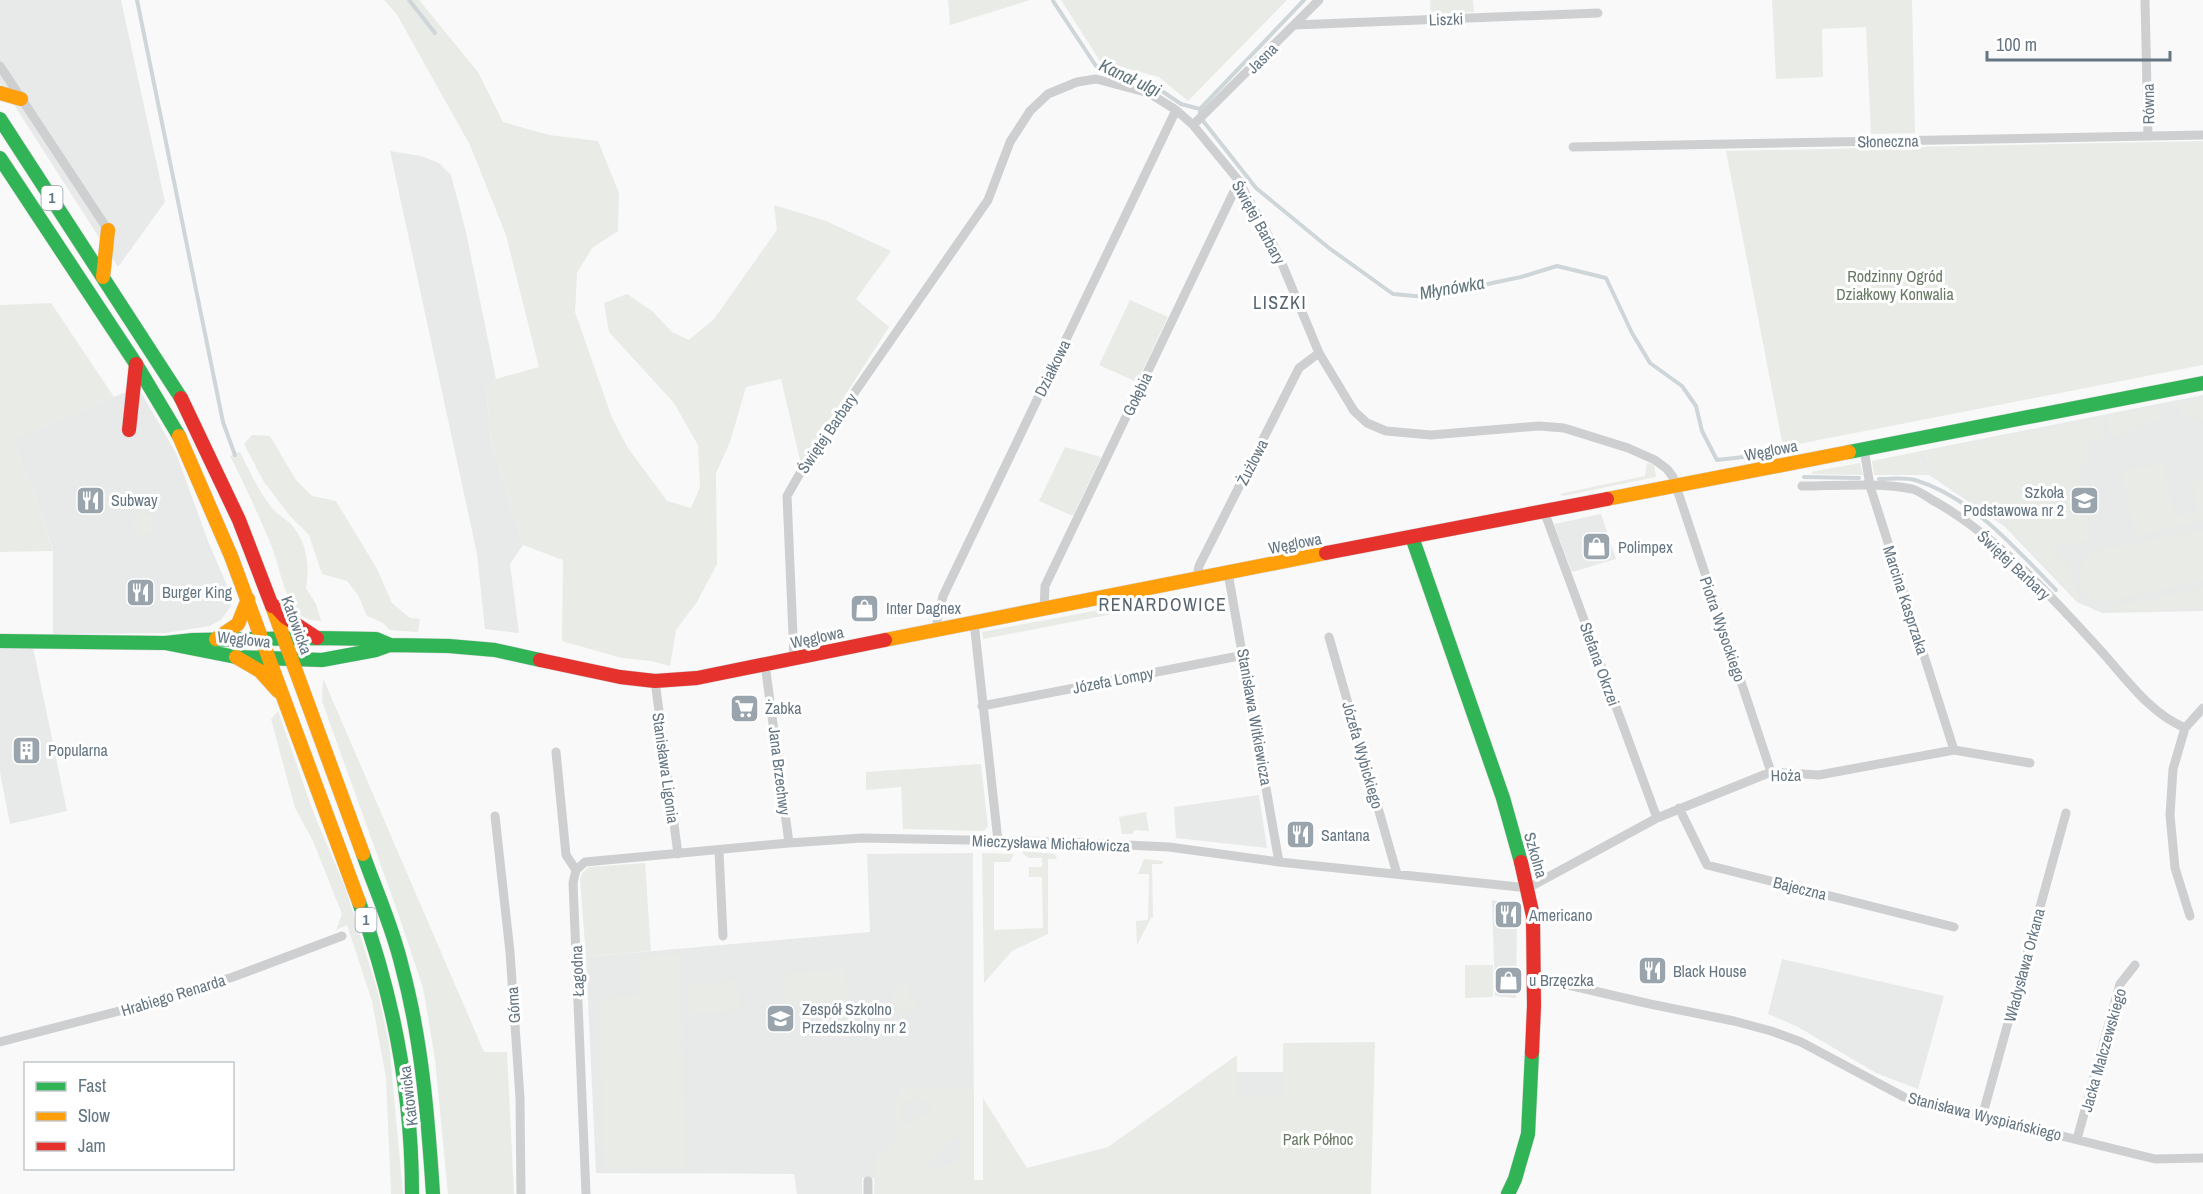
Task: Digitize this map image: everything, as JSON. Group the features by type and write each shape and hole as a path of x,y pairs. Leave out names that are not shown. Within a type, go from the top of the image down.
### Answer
{"street":[{"name":"Jasna","path":"1199,121 1319,0"},
{"name":"Równa","path":"2145,0 2148,135"},
{"name":"Liszki","path":"1294,25 1598,13"},
{"path":"0,66 108,230 103,277"},
{"name":"Świętej Barbary","path":"794,658 787,496 807,461 988,200 1010,142 1030,111 1048,94 1077,82 1095,79 1149,93 1199,121 1239,181 1278,254 1319,352 1354,411 1367,423 1386,431 1439,435 1539,426 1564,428 1628,448 1655,460 1672,475 1676,486"},
{"path":"0,93 21,99"},
{"name":"Działkowa","path":"938,629 937,621 943,596 1176,110"},
{"name":"Katowicka","path":"0,119 181,397 224,485 271,601 402,965 417,1035 428,1121 433,1194"},
{"name":"Słoneczna","path":"1573,147 2203,135"},
{"name":"Katowicka","path":"0,158 136,364 184,445 248,599 368,926 392,1009 403,1075 412,1169 412,1194"},
{"name":"Gołębia","path":"1044,609 1045,586 1239,181"},
{"name":"Żużlowa","path":"1197,579 1199,566 1299,368 1319,352"},
{"path":"129,430 136,364"},
{"name":"Węglowa","path":"165,643 236,657 292,660 322,660 376,650 390,645 449,646 495,650 620,677 655,681 697,678 2203,383"},
{"name":"Marcina Kasprzaka","path":"1864,449 1870,486 1954,750"},
{"name":"Piotra Wysockiego","path":"1676,486 1771,772"},
{"name":"Świętej Barbary","path":"1802,486 1870,486 1913,490 1963,518 2017,564 2150,705 2172,722 2186,728"},
{"name":"Stefana Okrzei","path":"1544,511 1657,818"},
{"name":"Szkolna","path":"1412,537 1503,798 1528,888 1533,916 1534,976 1528,1134 1515,1179 1508,1194"},
{"name":"Stanisława Witkiewicza","path":"1228,573 1279,862"},
{"path":"216,639 232,630 243,618 248,599"},
{"path":"271,601 285,617 317,638"},
{"path":"974,622 998,841"},
{"name":"Józefa Wybickiego","path":"1329,637 1397,874"},
{"name":"Węglowa","path":"0,640 165,643 216,639 317,638 376,639 390,645"},
{"name":"Józefa Lompy","path":"982,706 1244,655"},
{"path":"236,657 260,671 285,700"},
{"name":"Jana Brzechwy","path":"765,664 789,843"},
{"name":"Stanisława Ligonia","path":"655,681 678,854"},
{"path":"2190,916 2175,868 2170,815 2173,769 2186,728 2203,708"},
{"name":"Hoża","path":"1528,888 1657,818 1771,772 1820,775 1954,750 2030,763"},
{"name":"Łagodna","path":"556,752 566,855 576,870 573,883 586,1194"},
{"name":"Bajeczna","path":"1679,808 1707,865 1954,927"},
{"name":"Władysława Orkana","path":"1982,1117 2066,813"},
{"name":"Górna","path":"495,816 510,952 520,1098 521,1194"},
{"name":"Mieczysława Michałowicza","path":"576,870 585,862 862,838 1168,847 1279,862 1528,888"},
{"path":"720,850 723,936"},
{"name":"Hrabiego Renarda","path":"0,1042 123,1010 233,977 342,936"},
{"name":"Jacka Malczewskiego","path":"2077,1138 2120,984 2135,965"},
{"name":"Stanisława Wyspiańskiego","path":"1534,976 1771,1031 1801,1042 1904,1097 2155,1159 2203,1158"},
{"path":"868,1181 868,1194"}],"shaded area":[{"path":"0,0 121,0 165,202 118,267 0,83"},
{"path":"390,151 421,156 439,163 451,175 466,232 496,379 486,388 491,441 523,545 510,564 519,633 485,629 477,554"},
{"path":"138,387 176,453 208,541 231,595 231,606 221,620 210,626 165,633 53,634 53,550 38,503 12,439"},
{"name":"Szkoła Podstawowa nr 2","path":"2203,395 2203,611 2102,613 2077,602 2004,526 1929,475 1916,452"},
{"path":"1601,514 1616,559 1572,572 1554,524"},
{"path":"0,646 33,647 67,811 10,824 0,772"},
{"path":"1259,795 1267,848 1176,838 1174,807"},
{"name":"Zespół Szkolno Przedszkolny nr 2","path":"973,853 974,1181 862,1178 862,1194 797,1194 794,1174 596,1173 586,957 870,932 867,854"},
{"path":"1492,900 1507,903 1515,908 1516,998 1495,996"},
{"path":"1782,959 1944,996 1918,1089 1876,1073 1798,1027 1768,1014"},
{"path":"1237,1072 1283,1072 1283,1098 1237,1098"}],"green space":[{"path":"384,0 419,0 478,72 503,122 549,135 598,141 619,193 618,231 592,248 577,273 575,312 612,418 628,448 667,501 691,508 700,487 698,445 674,403 609,332 604,303 627,294 652,311 672,332 689,340 714,319 777,230 774,205 826,221 891,251 856,299 889,327 801,464 781,379 746,387 730,442 716,473 717,564 697,602 676,630 670,666 651,661 622,658 562,641 563,560 523,545 491,441 486,388 496,379 539,367 506,235 470,145 396,13"},
{"path":"948,0 1030,0 950,25"},
{"path":"1061,0 1287,0 1188,101 1159,77 1100,61"},
{"path":"1430,0 1473,0 1474,12 1431,14"},
{"path":"1772,0 1912,0 1915,133 1871,134 1866,27 1822,29 1823,77 1776,79"},
{"name":"Rodzinny Ogród Działkowy Konwalia","path":"2203,141 2203,365 1783,447 1726,151"},
{"path":"1130,300 1168,317 1137,382 1099,365"},
{"path":"51,303 114,397 12,439 38,503 53,551 0,552 0,305"},
{"path":"2203,399 2203,419 2180,414 2178,404"},
{"path":"2160,406 2163,418 2110,437 2107,416"},
{"path":"2101,418 2105,438 2087,441 2091,464 2077,467 2090,541 2057,546 2054,550 2072,568 2072,579 2079,597 2077,601 2007,523 1933,474 1921,453"},
{"path":"252,435 270,436 296,480 312,496 336,501 377,569 392,603 410,618 420,619 418,632 390,630 383,623 367,616 358,595 347,581 322,574 309,535 290,516 264,482 244,444"},
{"path":"1065,447 1101,457 1073,516 1039,501"},
{"path":"240,452 267,502 290,523 304,545 308,571 306,588 316,604 321,621 299,614 290,600 252,500 230,456"},
{"path":"1916,452 1929,475 1874,475 1872,461"},
{"path":"1647,463 1654,464 1656,477 1563,496 1559,494 1645,476"},
{"path":"1860,463 1863,475 1812,474 1811,472"},
{"path":"2163,463 2175,516 2198,511 2191,480 2203,478 2203,521 2136,535 2121,471"},
{"path":"143,513 151,516 154,524 151,532 143,535 135,532 132,524 135,516"},
{"path":"2198,531 2203,532 2203,581 2102,602 2088,596 2079,584 2082,564 2086,558 2098,550"},
{"path":"2203,588 2203,609 2103,611 2101,609"},
{"path":"1179,595 1180,601 983,639 982,632"},
{"path":"323,678 484,1052 507,1052 514,1194 448,1194 435,1059 423,988 322,701"},
{"path":"278,711 314,814 345,887 377,989 389,1043 403,1194 391,1194 386,1078 372,1001 347,925 336,930 342,914 313,841 295,808 271,719"},
{"path":"981,764 988,827 983,831 903,829 901,787 866,790 866,772"},
{"path":"1146,812 1149,831 1135,830 1132,834 1122,834 1119,817"},
{"path":"1023,851 1055,854 1057,859 1048,859 1048,934 1012,951 984,983 982,853 1014,854 1010,862 994,862 994,930 1043,928 1042,877 1029,877 1029,867 1042,867 1042,858 1029,858 1023,854"},
{"path":"1144,859 1163,861 1162,864 1152,864 1153,917 1137,945 1136,921 1148,920 1149,874 1138,874"},
{"path":"645,863 651,951 586,957 580,879 582,873 589,867"},
{"path":"680,954 686,1168 605,1169 598,999 640,995 639,957"},
{"path":"1465,965 1493,965 1493,997 1465,998"},
{"path":"845,969 848,1000 786,1006 784,974"},
{"path":"737,980 740,1009 690,1015 686,986"},
{"path":"905,983 909,983 909,1000 915,1000 915,1010 893,1010 893,986 904,986"},
{"name":"Park Północ","path":"1375,1042 1371,1194 874,1194 875,1156 896,1143 896,1113 894,1112 896,1097 903,1088 970,1086 974,1090 974,1180 983,1180 983,1098 1027,1168 1108,1147 1237,1055 1237,1098 1283,1098 1283,1043","holes":["916,1098 924,1100 933,1112 931,1115 915,1119 907,1126 901,1120 902,1108 905,1102","960,1137 961,1150 956,1161 942,1167 925,1165 926,1162 939,1158 949,1141"]}],"waterway":[{"path":"137,0 223,422 235,455"},
{"path":"409,0 435,33"},
{"name":"Młynówka","path":"1304,0 1200,109 1200,117 1256,188 1329,248 1393,294 1426,297 1521,277 1557,266 1606,278 1632,333 1650,363 1682,386 1696,406 1702,431 1717,460 1752,456"},
{"name":"Kanał ulgi","path":"1053,1 1096,66 1111,73 1153,85 1181,104 1200,109"},
{"name":"Młynówka","path":"1804,477 1859,478"},
{"name":"Młynówka","path":"1879,479 1915,480 1955,499 1992,526 2056,590"}],"traffic: fast":[{"path":"0,119 181,398"},
{"path":"0,158 136,364 179,436"},
{"path":"1849,452 2203,383"},
{"path":"1412,537 1503,798 1521,862"},
{"path":"0,641 165,643 193,640 317,638 376,639 390,645"},
{"path":"165,643 236,657 322,660 376,650 390,645 449,646 495,650 540,660"},
{"path":"363,854 394,938 415,1023 423,1080 433,1194"},
{"path":"359,902 382,973 398,1046 409,1120 412,1194"},
{"path":"1508,1194 1515,1179 1528,1134 1532,1052"}],"traffic: slow":[{"path":"0,93 21,99"},
{"path":"103,277 108,230"},
{"path":"179,436 231,556 359,902"},
{"path":"1607,499 1849,452"},
{"path":"885,640 1326,553"},
{"path":"216,639 238,624 248,599"},
{"path":"272,606 363,854"},
{"path":"236,657 260,671 278,691"}],"traffic: jam":[{"path":"129,430 136,364"},
{"path":"181,398 239,520 272,606"},
{"path":"1326,553 1607,499"},
{"path":"275,606 285,617 317,638"},
{"path":"540,660 620,677 655,681 697,678 885,640"},
{"path":"1521,862 1533,916 1532,1052"}],"place":[{"name":"Subway","path":"90,500"},
{"name":"Szkoła Podstawowa nr 2","path":"2085,501"},
{"name":"Polimpex","path":"1597,547"},
{"name":"Burger King","path":"141,592"},
{"name":"Inter Dagnex","path":"865,608"},
{"name":"Żabka","path":"744,708"},
{"name":"Popularna","path":"27,750"},
{"name":"Santana","path":"1300,835"},
{"name":"Americano","path":"1508,915"},
{"name":"Black House","path":"1652,971"},
{"name":"u Brzęczka","path":"1508,980"},
{"name":"Zespół Szkolno Przedszkolny nr 2","path":"781,1018"}],"district":[{"name":"LISZKI","path":"1280,303"},
{"name":"RENARDOWICE","path":"1163,605"}]}
